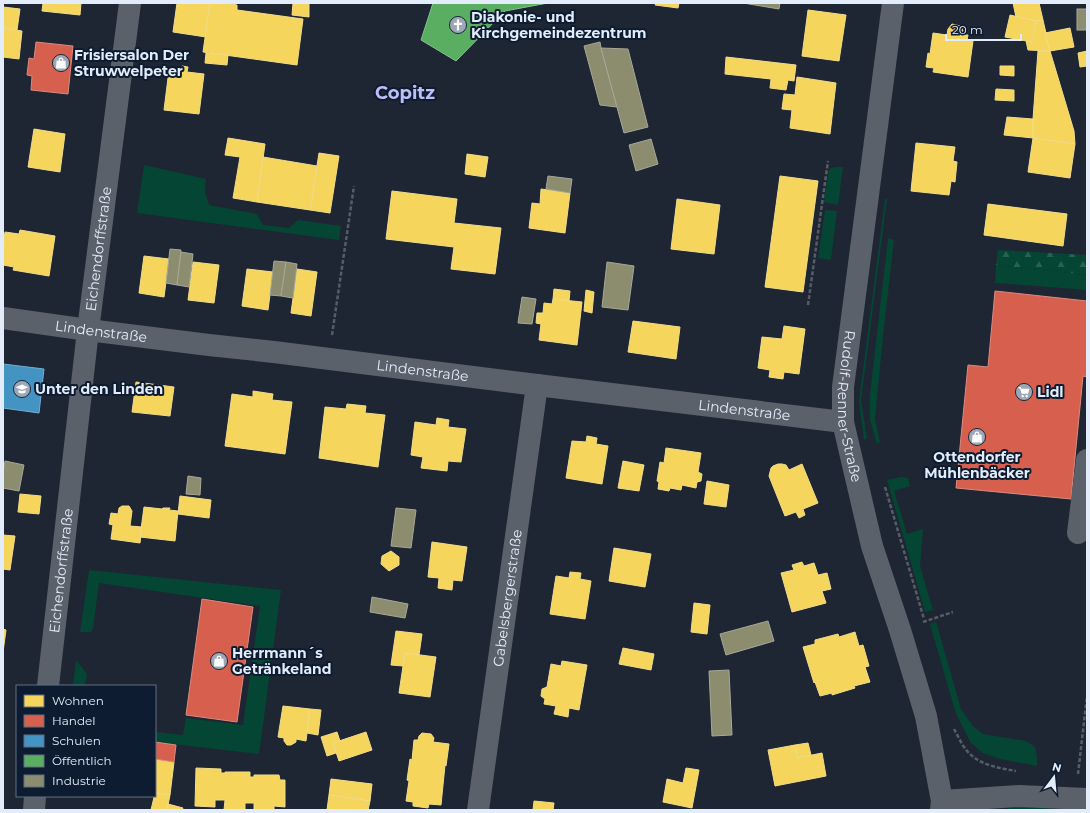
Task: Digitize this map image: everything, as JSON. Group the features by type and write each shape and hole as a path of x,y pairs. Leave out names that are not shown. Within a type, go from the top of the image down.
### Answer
{"street":[{"name":"Eichendorffstraße","path":"48,685 88,330 130,3"},
{"name":"Rudolf-Renner-Straße","path":"893,3 843,387 843,422 872,546 900,630 926,716 941,806 1019,796 1087,799"},
{"name":"Lindenstraße","path":"3,318 88,330 843,422"},
{"name":"Gabelsbergerstraße","path":"478,810 537,385"},
{"path":"1078,533 1087,460"},
{"path":"34,810 35,797"}],"path":[{"path":"808,305 828,161"},
{"path":"328,359 354,186"},
{"path":"883,482 924,621 953,612"},
{"path":"1078,775 1087,696"},
{"path":"959,738 967,751 980,761 1020,772"}],"green space":[{"path":"144,165 206,179 205,192 209,205 257,214 263,225 289,228 298,220 341,226 339,240 137,213"},
{"path":"843,167 838,205 824,202 829,169"},
{"path":"885,199 887,199 861,401 867,438 864,440 859,401"},
{"path":"825,210 837,211 831,260 818,258"},
{"path":"888,238 894,240 875,419 880,442 877,444 870,420 870,394"},
{"path":"998,250 1087,255 1087,275 996,265"},
{"path":"996,265 1087,275 1087,290 995,283"},
{"path":"901,477 908,478 910,486 894,491 907,534 923,529 920,566 933,610 925,612 887,480"},
{"path":"89,570 281,590 259,754 156,742 156,732 183,735 186,718 243,725 260,606 99,583 93,629 91,632 80,632"},
{"path":"936,622 961,709 973,726 983,734 1026,741 1035,747 1037,766 1000,759 983,753 971,743 956,714 930,624"},
{"path":"76,660 87,674 85,685 73,685"},
{"path":"1050,805 1050,809 1005,810 1012,807"}],"building: Wohnen":[{"path":"43,3 81,3 80,15 42,11"},
{"path":"177,3 210,3 206,37 173,32"},
{"path":"210,3 237,5 237,10 303,19 297,65 203,52"},
{"path":"293,3 309,3 309,17 292,15"},
{"path":"656,3 679,3 678,8 655,5"},
{"path":"1013,3 1039,3 1043,20 1036,21 1016,17"},
{"path":"3,7 20,9 17,30 3,28"},
{"path":"808,10 846,15 839,61 802,56"},
{"path":"1010,15 1036,21 1032,42 1005,37"},
{"path":"1043,20 1050,51 1028,50 1026,41 1032,42 1036,21"},
{"path":"952,24 960,26 963,30 962,35 968,35 967,40 973,41 968,77 933,72 934,68 926,67 928,53 930,54 933,33 947,35 948,29"},
{"path":"3,28 22,31 19,59 3,57"},
{"path":"1070,28 1074,47 1050,51 1045,33"},
{"path":"1038,51 1050,51 1074,131 1075,144 1033,138"},
{"path":"1087,51 1087,66 1080,67 1078,53"},
{"path":"206,53 228,55 227,65 205,63"},
{"path":"726,57 796,65 794,81 788,80 786,90 770,88 771,79 725,74"},
{"path":"182,66 188,67 187,72 204,74 199,114 164,110 169,70 181,71"},
{"path":"1000,66 1014,66 1014,76 1000,75"},
{"path":"797,77 836,83 830,134 790,128 792,110 782,109 784,94 795,95"},
{"path":"996,89 1014,90 1014,101 995,100"},
{"path":"1007,117 1033,119 1033,138 1004,135"},
{"path":"34,129 65,134 60,172 28,167"},
{"path":"228,138 265,144 257,202 233,198 240,157 225,155"},
{"path":"1033,138 1075,144 1070,178 1028,172"},
{"path":"916,143 955,147 953,161 957,162 955,182 951,181 949,195 911,191"},
{"path":"319,153 339,156 330,213 310,210"},
{"path":"467,154 488,157 485,177 465,174"},
{"path":"263,157 317,166 310,210 257,202"},
{"path":"780,176 818,181 803,292 765,287"},
{"path":"541,189 570,193 565,233 529,228 532,203 540,204"},
{"path":"392,191 457,199 454,223 501,228 495,274 451,269 454,247 386,239"},
{"path":"677,199 720,205 714,254 671,249"},
{"path":"988,204 1067,214 1063,246 984,235"},
{"path":"20,230 55,236 49,276 13,270 14,267 3,265 3,245 5,232 19,234"},
{"path":"144,256 169,259 164,297 139,293"},
{"path":"193,262 219,265 214,303 188,300"},
{"path":"247,269 273,272 268,310 242,306"},
{"path":"297,269 317,272 311,316 291,313"},
{"path":"554,289 570,291 569,301 553,299"},
{"path":"586,290 594,292 592,313 584,311"},
{"path":"553,299 582,302 577,345 539,340 541,324 536,323 537,313 543,313 544,303 552,304"},
{"path":"633,321 680,327 676,359 628,352"},
{"path":"784,326 805,329 799,374 784,372 783,379 769,377 770,370 758,368 762,337 782,339"},
{"path":"136,382 174,387 170,416 132,412"},
{"path":"253,391 273,394 272,400 292,402 285,454 225,446 232,394 253,397"},
{"path":"347,404 366,406 365,413 385,415 378,467 319,458 325,407 346,409"},
{"path":"437,418 449,420 448,427 466,429 461,462 448,461 447,471 421,468 423,457 411,455 415,422 436,425"},
{"path":"587,436 597,438 596,444 608,446 602,484 566,478 572,441 586,442"},
{"path":"666,448 701,453 698,472 702,474 701,481 697,482 696,488 682,485 681,490 670,488 669,491 658,489 659,482 657,481 660,462 664,463"},
{"path":"623,461 644,465 639,491 618,488"},
{"path":"778,464 786,465 789,470 802,464 818,503 803,509 805,515 799,518 796,512 785,516 769,476 771,468"},
{"path":"707,481 729,485 726,507 704,504"},
{"path":"20,494 41,496 39,514 18,512"},
{"path":"180,496 211,500 209,518 178,514"},
{"path":"122,506 129,506 132,511 130,526 142,527 140,543 111,539 113,525 109,524 111,513 118,514 119,508"},
{"path":"144,507 162,509 170,508 169,510 178,511 175,541 140,537"},
{"path":"3,535 15,536 10,570 3,569"},
{"path":"432,542 467,547 462,581 453,580 452,590 438,588 439,578 428,577"},
{"path":"614,548 651,554 645,587 609,581"},
{"path":"391,551 399,557 399,565 389,571 381,564 382,556"},
{"path":"802,562 804,566 814,563 818,575 827,573 831,589 822,591 826,603 792,612 781,573 794,570 792,565"},
{"path":"570,572 581,573 580,579 591,581 585,619 550,614 556,576 569,578"},
{"path":"694,603 710,605 707,634 691,632"},
{"path":"3,629 6,630 3,652"},
{"path":"396,631 422,634 419,655 405,653 403,666 391,665"},
{"path":"855,632 859,646 863,645 869,666 865,667 870,682 854,686 855,688 832,695 832,693 820,696 815,682 814,683 803,647 815,644 815,640 838,634 839,637"},
{"path":"623,648 654,654 651,670 619,664"},
{"path":"405,653 436,657 430,697 399,693"},
{"path":"562,661 587,665 579,710 569,708 568,717 554,714 556,706 544,704 545,699 541,696 542,689 547,687 551,664 561,666"},
{"path":"283,706 310,709 306,741 296,739 296,742 291,745 287,745 284,738 278,737"},
{"path":"310,709 321,710 318,735 307,733"},
{"path":"337,732 340,741 333,743 336,753 327,756 321,737"},
{"path":"366,732 372,750 339,761 333,743"},
{"path":"422,733 431,734 434,738 433,742 449,744 446,766 445,765 441,805 429,804 428,808 413,806 413,802 406,801 409,781 407,780 410,759 412,760 414,740 418,740"},
{"path":"808,743 811,755 797,758 795,745"},
{"path":"795,745 797,758 822,753 826,776 775,786 768,750"},
{"path":"156,759 174,762 170,795 156,793"},
{"path":"196,768 221,769 221,773 250,772 250,777 254,777 254,775 279,775 280,780 285,780 285,807 274,806 274,810 254,810 254,803 245,803 245,810 224,810 225,800 215,800 215,807 195,806"},
{"path":"686,768 699,770 692,808 663,802 667,779 683,783"},
{"path":"331,779 372,784 370,801 329,795"},
{"path":"156,793 170,795 167,810 151,810"},
{"path":"329,795 370,801 368,810 327,810"},
{"path":"534,801 554,803 553,810 533,810"},
{"path":"168,804 183,808 182,810 167,810"}],"building: Handel":[{"path":"36,42 73,46 68,94 31,90 32,76 27,75 29,58 34,59"},
{"name":"Lidl","path":"995,291 1087,301 1087,377 1083,376 1071,499 956,488 968,365 988,367"},
{"name":"Herrmann´s Getränkeland","path":"202,599 253,607 237,722 186,715"},
{"path":"156,742 176,745 174,762 156,759"}],"building: Schulen":[{"name":"Unter den Linden","path":"3,364 44,369 39,413 3,408"}],"building: Öffentlich":[{"name":"Diakonie- und Kirchgemeindezentrum","path":"433,3 548,3 505,11 456,61 421,40"}],"building: Industrie":[{"path":"743,3 780,3 779,9"},
{"path":"1077,9 1087,9 1087,30 1077,30"},
{"path":"600,42 617,107 600,105 584,46"},
{"path":"601,48 628,49 648,127 624,133"},
{"path":"651,139 658,164 636,171 629,145"},
{"path":"548,176 572,179 570,193 546,189"},
{"path":"170,249 181,250 177,285 166,283"},
{"path":"181,252 193,254 189,287 177,285"},
{"path":"274,261 286,262 281,296 270,295"},
{"path":"286,262 297,264 293,298 281,296"},
{"path":"607,262 634,266 628,310 602,307"},
{"path":"522,297 536,299 532,324 518,323"},
{"path":"5,461 24,465 19,491 3,488"},
{"path":"188,476 201,478 200,495 186,494"},
{"path":"396,508 416,510 411,548 391,546"},
{"path":"372,597 408,604 405,618 370,612"},
{"path":"768,621 774,641 726,655 720,634"},
{"path":"729,670 732,735 712,736 709,671"}],"place":[{"name":"Diakonie- und Kirchgemeindezentrum","path":"458,25"},
{"name":"Frisiersalon Der Struwwelpeter","path":"61,63"},
{"name":"Unter den Linden","path":"22,389"},
{"name":"Lidl","path":"1024,392"},
{"name":"Ottendorfer Mühlenbäcker","path":"977,437"},
{"name":"Herrmann´s Getränkeland","path":"219,661"}],"district":[{"name":"Copitz","path":"405,93"}]}
